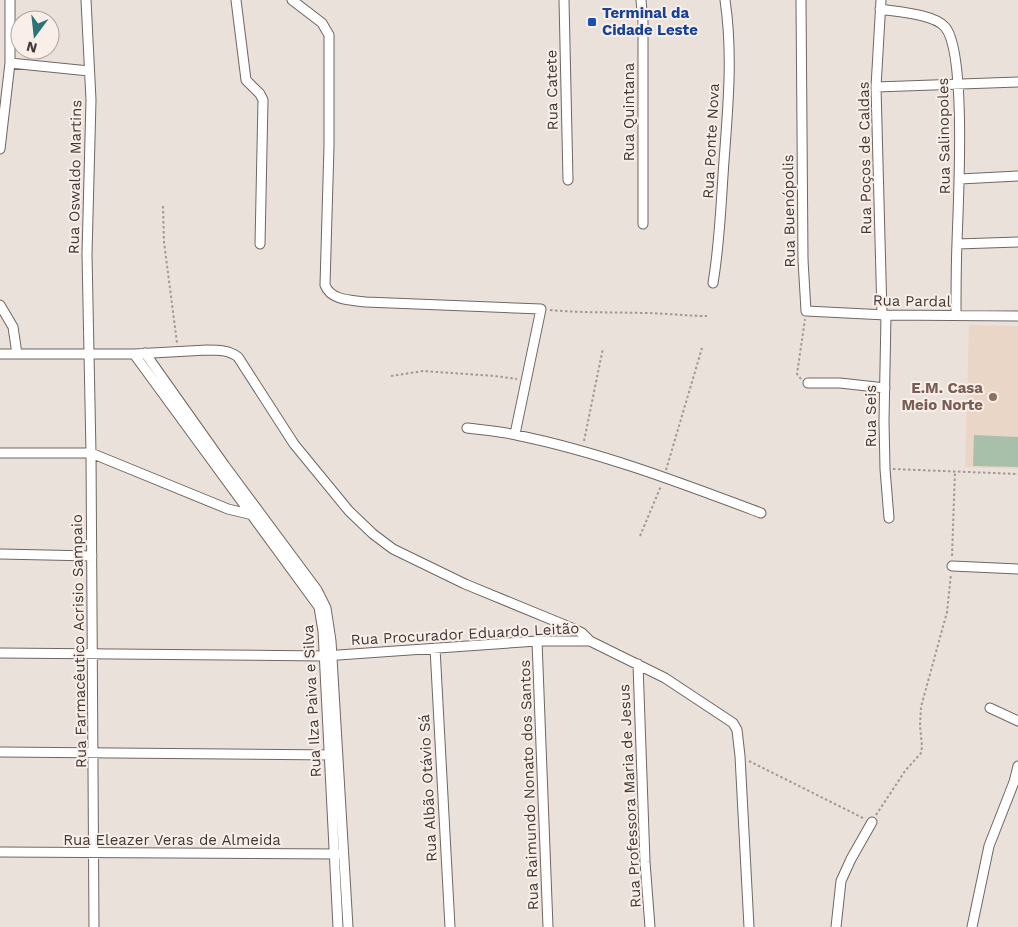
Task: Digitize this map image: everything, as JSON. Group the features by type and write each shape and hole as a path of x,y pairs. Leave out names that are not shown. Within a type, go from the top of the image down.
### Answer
{"street":[{"path":"0,149 10,63 10,0"},
{"name":"Rua Oswaldo Martins","path":"86,0 91,100 87,254 90,354"},
{"path":"236,0 246,80 260,94 263,100 260,244"},
{"path":"292,0 322,23 329,36 329,146 325,286 331,295 343,299 366,302 541,309 515,434"},
{"name":"Rua Catete","path":"564,0 568,180"},
{"name":"Rua Quintana","path":"641,0 643,22 643,224"},
{"name":"Rua Ponte Nova","path":"713,283 720,231 729,78 729,29 725,0"},
{"name":"Rua Buenópolis","path":"801,0 803,260 806,311"},
{"name":"Rua Salinopoles","path":"880,5 933,19 944,26 950,34 957,84 960,179 956,315"},
{"name":"Rua Poços de Caldas","path":"880,5 876,87 884,315"},
{"path":"10,63 89,71"},
{"path":"876,87 1018,82"},
{"path":"960,179 1018,176"},
{"path":"957,244 1018,242"},
{"path":"0,305 14,327 17,354"},
{"name":"Rua Pardal","path":"806,311 884,315 1018,316"},
{"name":"Rua Seis","path":"884,315 885,469 889,518"},
{"path":"0,354 134,354 178,350 219,350 236,355 294,444 358,520 393,549 465,584 572,628 590,640"},
{"name":"Rua Ilza Paiva e Silva","path":"145,353 324,602 329,620 328,655 339,853 348,927"},
{"name":"Rua Farmacêutico Acrisio Sampaio","path":"90,354 94,927"},
{"name":"Rua Ilza Paiva e Silva","path":"134,354 319,607 328,655"},
{"path":"808,383 840,383 885,388"},
{"path":"466,428 515,434 581,452 664,478 761,513"},
{"path":"0,453 91,453 228,509 262,517"},
{"path":"0,554 92,556"},
{"path":"952,566 1018,569"},
{"name":"Rua Procurador Eduardo Leitão","path":"0,653 328,655 537,641 590,640 685,690 733,723 737,730 749,927"},
{"name":"Rua Raimundo Nonato dos Santos","path":"537,641 548,927"},
{"name":"Rua Albão Otávio Sá","path":"435,648 450,927"},
{"name":"Rua Professora Maria de Jesus","path":"638,664 645,862 650,927"},
{"path":"990,708 1018,721"},
{"path":"0,752 333,755"},
{"path":"972,927 989,846 1014,782 1018,766"},
{"path":"836,927 841,881 872,822"},
{"name":"Rua Eleazer Veras de Almeida","path":"0,852 339,853"},
{"name":"Rua Ilza Paiva e Silva","path":"338,927 339,853"}],"path":[{"path":"163,206 164,242 178,350"},
{"path":"541,309 707,316"},
{"path":"806,311 797,374 808,383"},
{"path":"581,452 603,348"},
{"path":"640,536 664,478 702,348"},
{"path":"391,376 423,371 526,380"},
{"path":"885,469 1018,474"},
{"path":"740,756 872,822 905,771 920,753 922,746 921,707 947,612 952,566 956,471"}],"shaded area":[{"name":"E.M. Casa Meio Norte","path":"969,325 1018,326 1018,469 965,467"}],"green space":[{"path":"974,435 1018,437 1018,467 973,466"}],"place":[{"name":"Terminal da Cidade Leste","path":"592,22"},
{"name":"E.M. Casa Meio Norte","path":"993,397"}]}
